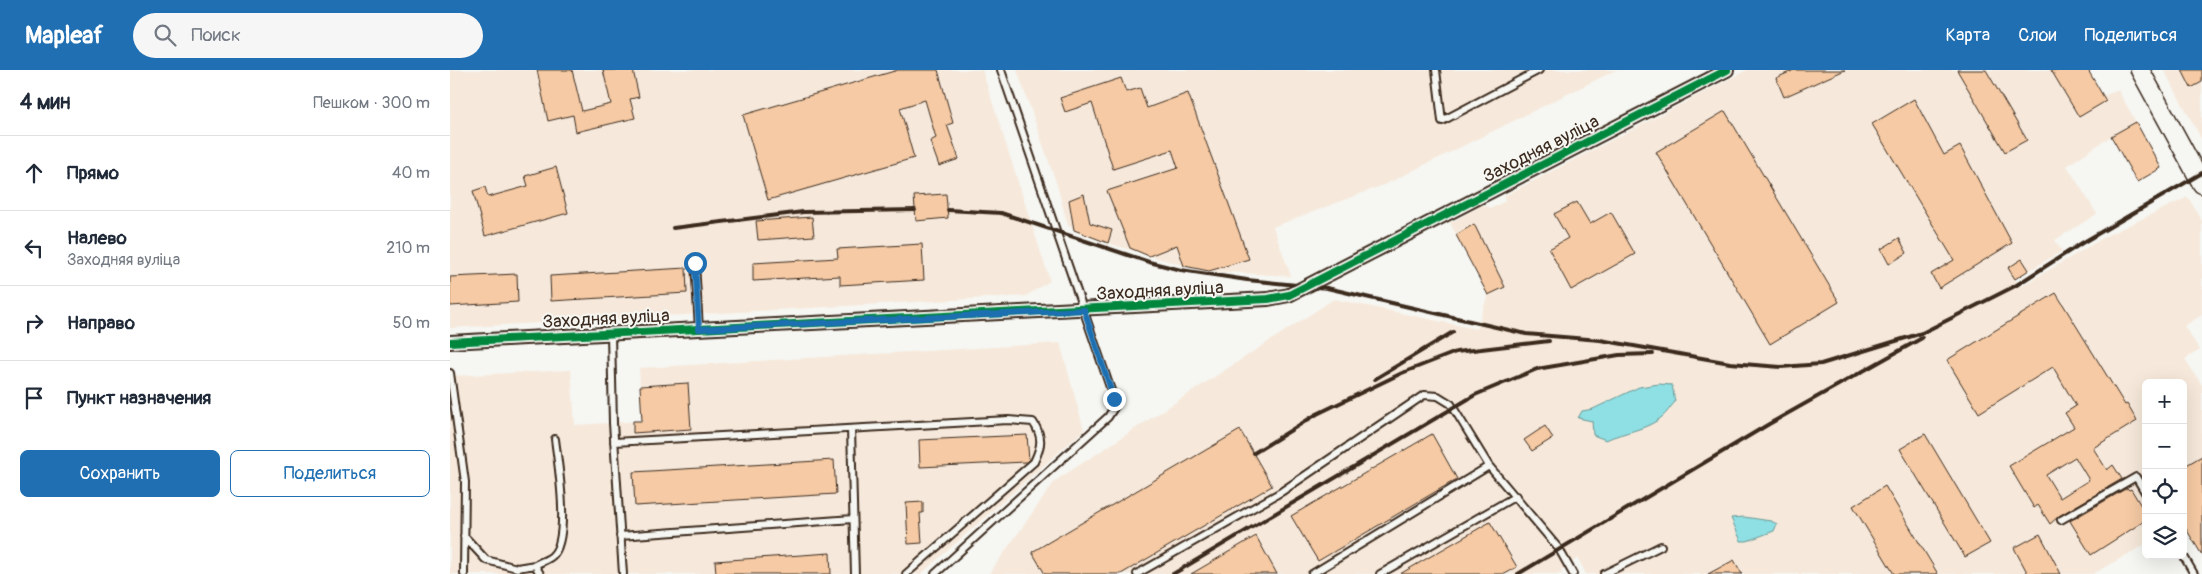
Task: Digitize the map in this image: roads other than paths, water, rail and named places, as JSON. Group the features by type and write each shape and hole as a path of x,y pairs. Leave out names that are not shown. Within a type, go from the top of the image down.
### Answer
{"main road":[{"path":"2140,70 2202,184"}],"street":[{"name":"Заходняя вуліца","path":"450,342 1268,300 1289,295 1722,71"}],"lane":[{"path":"935,574 1108,417 1115,406 1001,70"},
{"path":"1436,70 1442,121 1539,70"},
{"path":"695,263 699,329"},
{"path":"611,334 614,442 622,574"},
{"path":"450,373 465,482 464,574"},
{"path":"1137,574 1281,492 1424,394 1438,396 1451,404 1489,466 1516,496 1558,549 1573,574"},
{"path":"614,442 1008,420 1033,422 1041,434 1040,451 1034,462 906,574"},
{"path":"851,429 855,574"},
{"path":"464,536 486,560 517,568 535,565 553,556 562,536 561,491 555,439"},
{"path":"1312,574 1489,466"},
{"path":"2061,520 2136,477 2142,487"},
{"path":"1380,574 1516,496"},
{"path":"620,536 853,519"},
{"path":"1604,574 1661,546"},
{"path":"2185,559 2194,574"},
{"path":"535,565 540,574"}],"water":[{"path":"1659,384 1672,385 1675,402 1664,415 1642,428 1606,440 1593,435 1592,421 1578,418 1582,411 1593,409 1639,387"},
{"path":"1744,517 1771,521 1777,524 1774,531 1747,541 1741,541 1731,518"}],"railway":[{"path":"948,210 1001,213 1149,262 1181,270 1247,280 1327,288 1526,334 1600,340 1730,363 1781,367 1821,364 1922,333 2015,286 2082,243 2202,173"},
{"path":"673,228 803,212 915,210"},
{"path":"1375,379 1453,332"},
{"path":"1518,574 1769,424 1922,338"},
{"path":"1254,453 1317,414 1402,373 1456,352 1549,341"},
{"path":"1173,574 1475,395 1537,369 1619,355 1653,354"}]}
